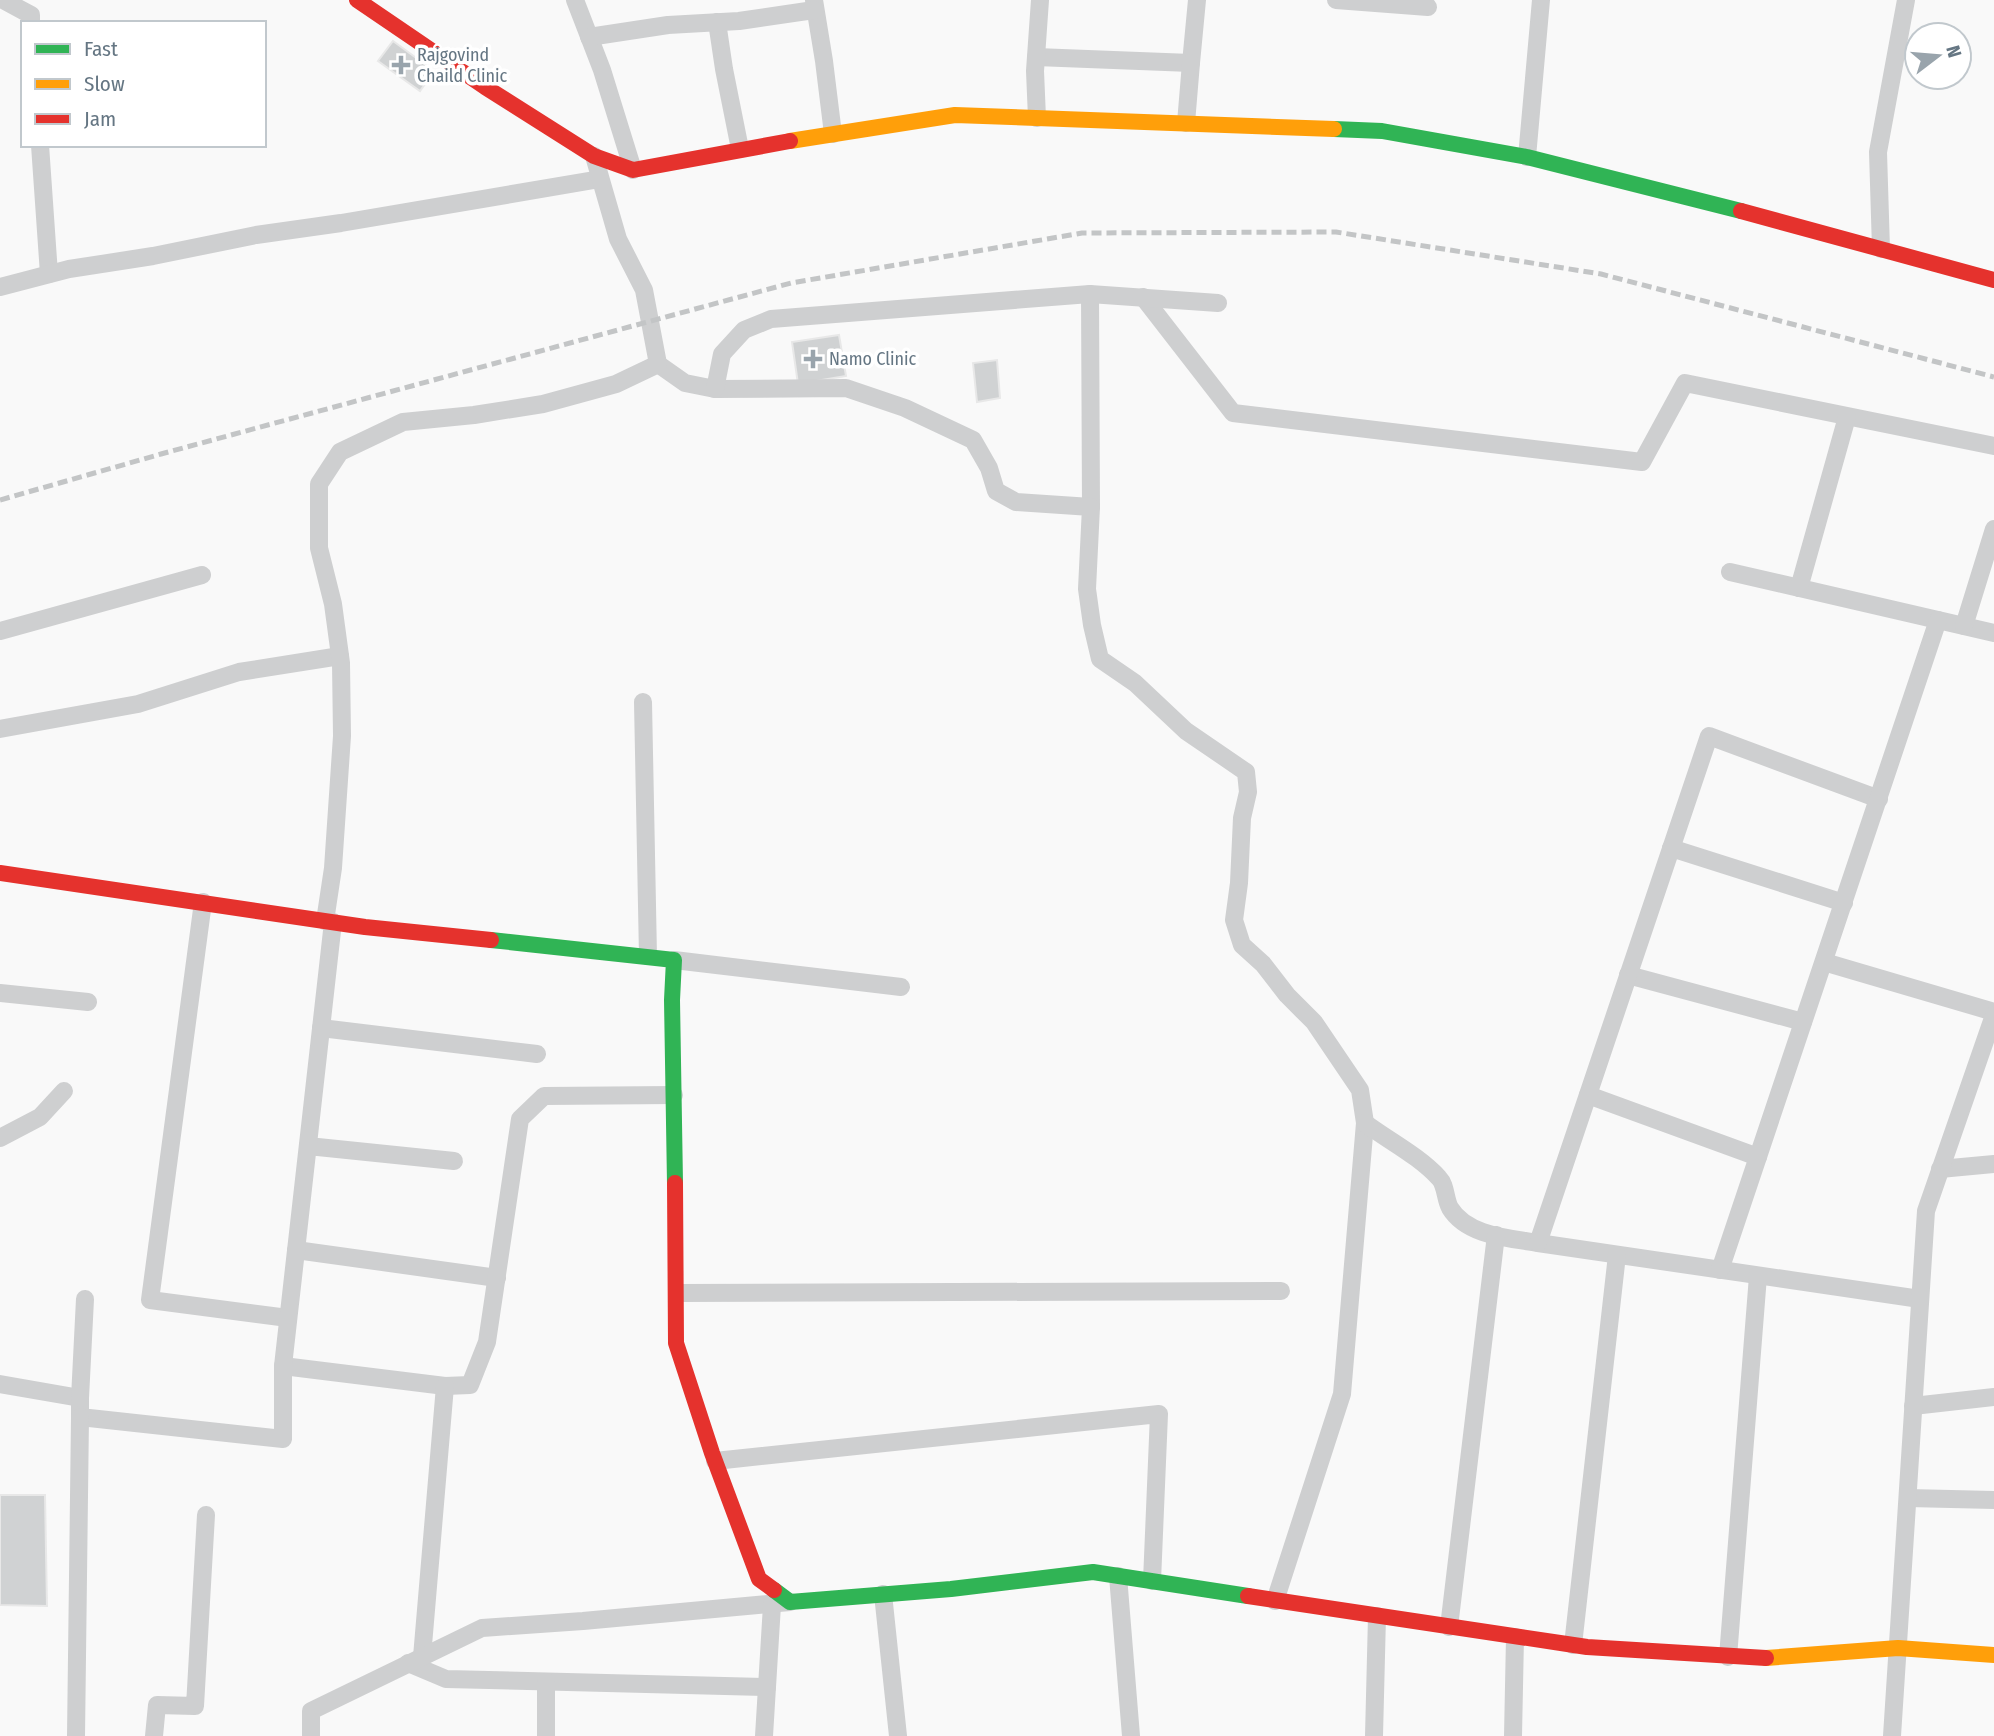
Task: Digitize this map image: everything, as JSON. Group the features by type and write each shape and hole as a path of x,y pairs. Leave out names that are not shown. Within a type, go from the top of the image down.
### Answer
{"street":[{"path":"3,0 31,15 31,21"},
{"path":"357,0 485,87 594,156 633,170 740,149 955,115 1382,131 1527,157 1745,212 1994,280"},
{"path":"575,0 603,70 633,170"},
{"path":"1037,118 1036,57 1040,0"},
{"path":"1186,123 1197,0"},
{"path":"1336,0 1429,7"},
{"path":"1527,157 1541,0"},
{"path":"1881,249 1878,152 1906,0"},
{"path":"589,37 668,25 739,21 814,5 833,134"},
{"path":"718,22 724,69 740,149"},
{"path":"1036,57 1191,63"},
{"path":"40,147 49,274"},
{"path":"594,156 618,239 644,290 658,364 685,383 715,389 846,388 905,408 973,440 989,468 996,491 1016,502 1091,507"},
{"path":"0,287 49,274 256,235 600,179"},
{"path":"715,389 722,354 744,330 771,319 1090,294 1218,303"},
{"path":"1090,294 1091,507 1087,589 1100,659 1135,683 1186,731 1246,772 1248,792 1242,818 1234,920 1242,945 1314,1022 1360,1090 1365,1123 1342,1394 1275,1601"},
{"path":"1143,297 1233,413 1642,462 1685,383 1994,446"},
{"path":"80,1417 283,1439 283,1366 321,1028 342,736 340,656 333,604 319,548 319,484 340,452 403,422 474,415 543,404 616,384 658,364"},
{"path":"1799,588 1847,417"},
{"path":"1964,626 1994,529"},
{"path":"1730,572 1994,633"},
{"path":"0,631 202,575"},
{"path":"1720,1270 1938,620"},
{"path":"0,730 138,704 239,672 340,656"},
{"path":"643,702 648,956"},
{"path":"1538,1244 1709,736 1879,799"},
{"path":"1671,848 1844,903"},
{"path":"0,873 329,921 901,987"},
{"path":"203,902 150,1300 288,1318"},
{"path":"674,960 672,1000 677,1343 715,1461 760,1579 781,1604 767,1687 764,1736"},
{"path":"1824,962 1994,1013 1926,1211 1892,1736"},
{"path":"1628,975 1803,1021"},
{"path":"0,993 88,1002"},
{"path":"321,1028 537,1054"},
{"path":"0,1138 40,1117 64,1091"},
{"path":"283,1366 445,1386 470,1385 487,1342 520,1119 544,1096 674,1095"},
{"path":"1588,1095 1758,1157"},
{"path":"1365,1123 1441,1180 1450,1208 1465,1224 1483,1232 1538,1244 1920,1299"},
{"path":"308,1146 454,1161"},
{"path":"1940,1169 1994,1164"},
{"path":"1449,1627 1496,1235"},
{"path":"296,1250 497,1278"},
{"path":"1573,1645 1617,1255"},
{"path":"1728,1657 1758,1276"},
{"path":"677,1293 1281,1291"},
{"path":"76,1736 80,1398 85,1299"},
{"path":"0,1384 80,1398"},
{"path":"445,1386 415,1668 446,1679 767,1687"},
{"path":"1913,1406 1994,1397"},
{"path":"715,1461 1159,1414 1153,1581"},
{"path":"1908,1498 1994,1500"},
{"path":"154,1736 157,1705 195,1706 206,1515"},
{"path":"311,1736 311,1711 482,1628 951,1589 1093,1572 1573,1645 1758,1659 1898,1648 1994,1655"},
{"path":"1118,1576 1131,1736"},
{"path":"883,1594 898,1736"},
{"path":"1374,1736 1377,1616"},
{"path":"1513,1736 1515,1637"},
{"path":"546,1682 546,1736"}],"building":[{"path":"393,41 434,71 420,91 378,61"},
{"path":"839,335 846,376 798,384 792,342"},
{"path":"997,360 1000,398 977,402 973,363"},
{"path":"0,1495 45,1495 47,1606 0,1605"}],"railway":[{"path":"0,500 791,283 1082,233 1336,232 1601,274 1994,377"}],"traffic: fast":[{"path":"1334,129 1382,131 1527,157 1741,211"},
{"path":"491,940 674,960 672,1000 675,1183"},
{"path":"774,1590 790,1602 951,1589 1093,1572 1248,1596"}],"traffic: slow":[{"path":"790,141 955,115 1334,129"},
{"path":"1766,1658 1898,1648 1994,1655"}],"traffic: jam":[{"path":"357,0 485,87 594,156 633,170 790,141"},
{"path":"1741,211 1994,280"},
{"path":"0,873 365,927 491,940"},
{"path":"675,1183 676,1343 712,1453 759,1579 774,1590"},
{"path":"1248,1596 1587,1647 1766,1658"}],"place":[{"name":"Rajgovind Chaild Clinic","path":"401,65"},
{"name":"Namo Clinic","path":"813,359"}]}
